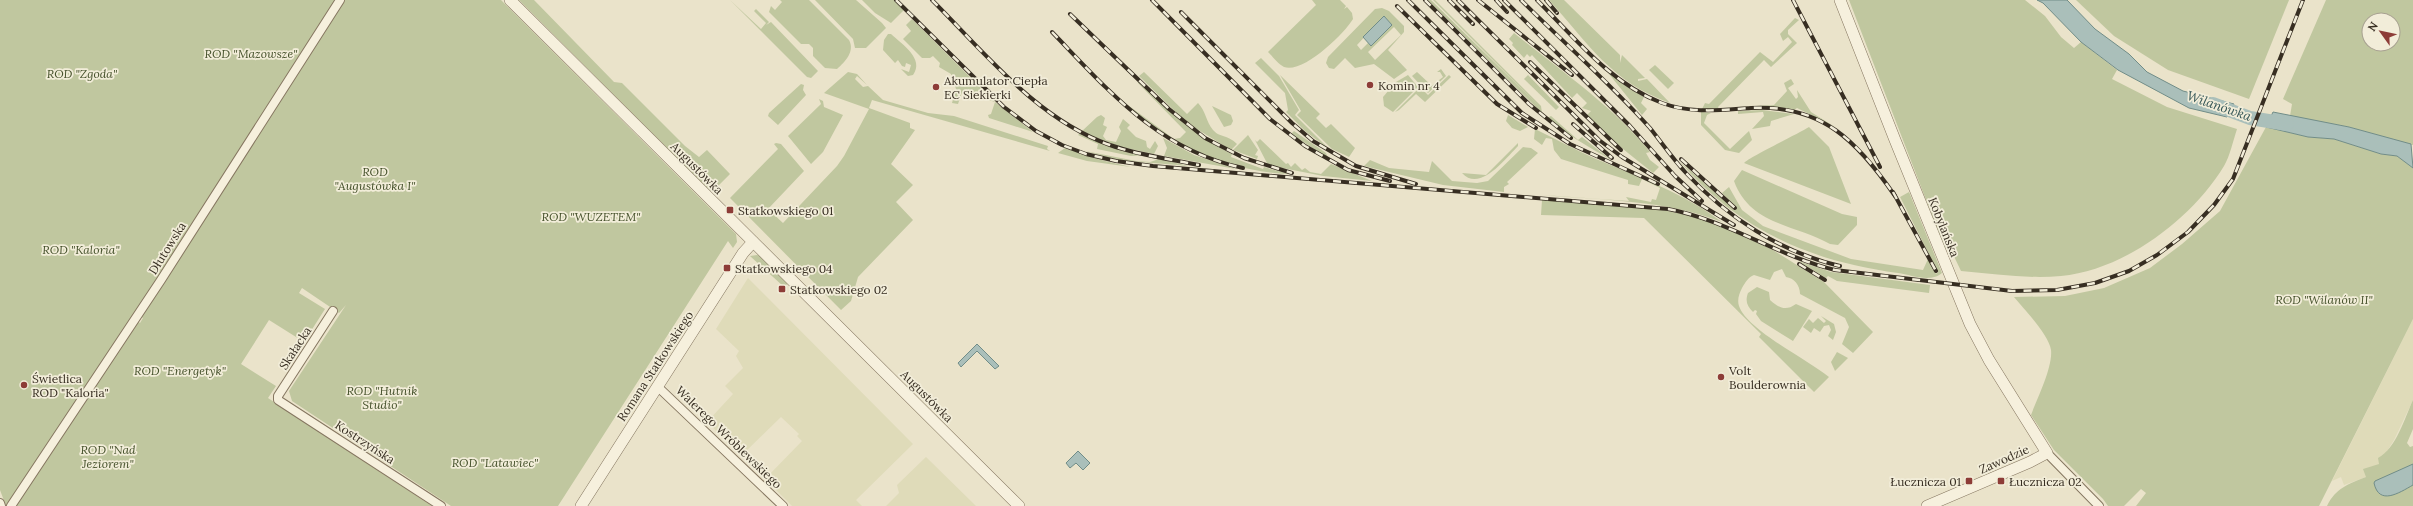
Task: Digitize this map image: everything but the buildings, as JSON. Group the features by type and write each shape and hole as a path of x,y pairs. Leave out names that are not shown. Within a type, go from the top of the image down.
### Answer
{"street":[{"name":"Dłutowska","path":"11,506 161,280 340,0"},
{"name":"Augustówka","path":"510,0 1019,506"},
{"name":"Kobylańska","path":"1840,0 1970,324 1988,360 2047,453"},
{"name":"Romana Statkowskiego","path":"581,506 743,253 753,242"},
{"name":"Skałacka","path":"278,398 333,311"},
{"name":"Walerego Wróblewskiego","path":"658,387 783,506"},
{"name":"Kostrzyńska","path":"278,398 441,506"},
{"name":"Zawodzie","path":"1927,506 2030,462 2047,453"},
{"path":"2047,453 2099,506"}],"shaded area":[{"path":"748,278 913,444 856,500 862,506 792,506 765,479 802,441 797,436 799,434 781,417 741,456 737,451 737,448 732,446 707,422 733,394 725,386 743,368 736,356 739,351 716,329"},
{"path":"2413,319 2413,400 2394,440 2379,464 2366,477 2344,485 2341,477 2332,481"},
{"path":"926,457 976,506 886,506 899,493 897,485"}],"green space":[{"path":"0,0 337,0 162,273 8,506 6,506 0,490"},
{"path":"345,0 501,0 736,234 737,242 733,248 728,241 558,506 451,506 292,401 289,391 346,305 339,313 302,288 299,293 325,309 304,342 269,320 241,364 276,386 268,398 432,506 16,506 137,321 140,323 143,318 141,317"},
{"path":"519,0 534,0 614,82 622,83 685,146 699,157 707,150 730,174 715,189 710,191"},
{"path":"730,0 761,29 766,23 754,11 756,9 769,22 766,25 771,22 818,71 811,78 807,77"},
{"path":"780,0 809,0 849,40 851,48 849,56 844,63 837,69 825,68 813,56 813,48 809,44 801,44 769,12 771,6 775,10 782,2"},
{"path":"815,0 856,0 886,28 866,48 855,48 853,39"},
{"path":"862,0 894,0 904,10 891,23 875,13"},
{"path":"1312,0 1340,0 1346,6 1344,9 1347,7 1352,13 1353,19 1332,43 1312,59 1302,65 1292,68 1284,67 1268,52 1316,5"},
{"path":"1428,0 1431,0 1540,107 1433,0 1435,0 1541,106 1542,113"},
{"path":"1549,0 1564,0 1620,55 1620,63 1622,55 1645,78 1638,79 1638,81 1647,79 1670,103 1632,84 1616,73 1589,46"},
{"path":"1849,0 2025,0 2045,16 2061,37 2074,48 2081,42 2117,70 2112,79 2167,107 2237,129 2228,158 2210,186 2175,223 2132,253 2108,264 2085,272 2049,277 2011,276 1961,271 1949,246 1945,249"},
{"path":"2076,0 2289,0 2249,99 2168,70 2114,36"},
{"path":"2326,0 2413,0 2413,145 2349,127 2290,116 2292,104 2283,99"},
{"path":"1382,8 1389,11 1404,26 1404,32 1388,50 1407,70 1394,79 1374,64 1355,68 1345,58 1334,69 1329,68 1326,63 1328,57 1375,9","holes":["1384,16 1392,25 1371,46 1368,43 1361,50 1357,45","1394,27 1401,35 1375,60 1368,52"]},
{"path":"1795,18 1799,20 1788,30 1788,34 1797,43 1771,67 1764,60 1718,107 1719,109 1702,109 1705,103 1709,104 1760,52 1773,62 1792,42 1788,37 1783,41 1780,34"},
{"path":"912,19 995,102 962,92 958,104 952,103 956,89 951,74 939,67 940,63 933,56 930,58 922,58 903,39 911,31 906,25"},
{"path":"1514,33 1620,119 1650,152 1646,153 1650,160 1659,167 1653,173 1603,133 1586,116 1591,111 1582,108 1587,103 1577,93 1572,98 1532,55 1530,57 1527,54 1524,58 1512,45 1513,43 1509,39"},
{"path":"888,34 891,34 911,52 916,63 916,69 913,75 908,76 901,69 909,72 911,65 906,63 905,67 902,66 898,60 895,63 883,50 884,40"},
{"path":"1261,58 1279,76 1299,110 1295,115 1331,151 1305,131 1286,112 1288,110 1285,93 1255,63"},
{"path":"1655,65 1674,83 1668,89 1649,70"},
{"path":"1441,69 1446,76 1428,93 1412,76 1417,72 1431,85 1429,88 1443,77 1440,72 1437,72"},
{"path":"1605,69 1623,84 1644,97 1641,103 1647,109 1642,115"},
{"path":"848,72 857,74 867,85 857,76 855,79 863,87 868,86 883,100 928,113 954,116 1048,146 1047,149 1050,151 872,100 869,108 910,123 910,128 915,130 891,164 913,185 896,202 913,220 858,277 851,301 841,310 730,198 778,149 774,144 776,143 781,144 804,171 768,209 783,223 837,166 844,156 869,109 824,93"},
{"path":"1144,72 1187,114 1198,103 1203,109 1213,130 1237,144 1231,150 1187,123 1139,76"},
{"path":"1280,75 1320,114 1316,118 1326,128 1331,124 1355,148 1349,157 1332,149 1297,115 1301,111"},
{"path":"1408,75 1418,87 1393,112 1384,106 1383,97 1396,82"},
{"path":"1449,75 1451,77 1425,102 1416,94 1395,112 1420,87 1428,95"},
{"path":"1528,75 1559,107 1556,110 1524,79"},
{"path":"1137,78 1181,120 1205,139 1232,154 1231,157 1263,169 1264,167 1289,174 1265,172 1220,161 1177,142 1158,130 1121,100 1174,139 1180,138 1186,132 1138,83"},
{"path":"1791,79 1794,84 1788,88 1796,99 1798,97 1797,90 1811,112 1835,127 1797,108 1794,110 1767,106 1738,107 1774,105 1787,91 1784,83"},
{"path":"801,84 804,85 803,90 806,95 778,125 768,116 769,113"},
{"path":"819,99 823,101 824,107 843,115 823,152 811,164 788,136 821,104"},
{"path":"995,102 1033,132 989,118 988,115 991,114"},
{"path":"1212,106 1231,115 1233,121 1231,125 1224,127"},
{"path":"1762,110 1794,114 1771,121 1770,126 1752,129 1764,116 1763,112 1738,114 1738,111"},
{"path":"1701,112 1711,113 1707,115 1704,123 1730,149 1749,131 1752,140 1739,153 1725,150 1701,125"},
{"path":"1101,115 1105,118 1103,125 1107,127 1103,136 1106,140 1116,142 1121,131 1119,127 1123,119 1130,125 1127,128 1136,137 1146,141 1147,147 1150,149 1155,141 1158,146 1154,154 1121,147 1081,132"},
{"path":"1508,115 1528,127 1520,131 1512,128 1506,121"},
{"path":"1551,116 1578,140 1570,135 1547,118"},
{"path":"1809,127 1829,147 1851,204 1744,163"},
{"name":"ROD \"Wilanów II\"","path":"2266,127 2308,137 2334,139 2381,154 2397,156 2413,168 2413,319 2319,506 2136,506 2146,493 2141,489 2124,506 2108,506 2103,499 2054,450 2031,415 2050,365 2051,350 2046,337 2030,315 2014,297 2065,296 2104,288 2150,268 2182,244 2220,211"},
{"path":"1535,129 1596,159 1645,179 1693,203 1722,222 1679,209 1656,205 1543,195 1629,201 1626,197 1651,202 1652,199 1656,200 1660,188 1642,179 1639,186 1628,184 1628,180 1561,159 1554,150 1552,139 1546,138 1542,145 1534,139"},
{"path":"1294,131 1326,153 1328,158 1291,134"},
{"path":"1080,133 1105,144 1147,155 1131,156 1097,149 1098,144 1078,135"},
{"path":"1248,135 1258,150 1255,155 1258,156 1257,159 1233,150"},
{"path":"1582,137 1611,160 1586,145 1578,140"},
{"path":"1163,138 1194,155 1236,169 1164,156 1167,148"},
{"path":"1260,139 1291,167 1295,163 1302,170 1305,168 1310,172 1321,174 1331,164 1372,181 1323,176 1268,165 1255,140 1257,142"},
{"path":"1518,143 1518,146 1492,172 1486,175"},
{"path":"1523,147 1531,148 1538,153 1507,182 1509,184 1504,187 1504,192 1443,185 1364,166 1370,160 1389,168 1429,172 1432,161 1452,181 1477,183 1488,181"},
{"path":"1065,148 1105,161 1131,167 1087,161 1058,153"},
{"path":"1085,151 1136,161 1150,162 1159,159 1189,166 1117,160"},
{"path":"1680,162 1735,209 1736,207 1722,193 1729,187 1742,210 1763,226 1851,259 1923,270 1928,259 1936,274 1938,272 1900,197 1909,192 1942,273 1932,278 1915,277 1866,268 1805,251 1751,224 1726,206 1703,186"},
{"path":"1742,170 1842,214 1857,217 1857,225 1838,245 1830,244 1816,237 1774,222 1751,207 1741,196 1734,181"},
{"path":"1462,173 1486,175 1477,179 1469,178"},
{"path":"1542,200 1658,209 1697,217 1719,225 1773,250 1824,282 1873,332 1853,353 1842,344 1849,327 1845,318 1800,294 1796,282 1786,277 1782,269 1774,272 1770,280 1754,275 1748,279 1742,288 1738,299 1738,304 1744,315 1753,325 1765,334 1829,377 1814,392 1759,337 1761,334 1644,218 1541,215"},
{"path":"750,256 761,256 788,284 783,286"},
{"path":"1798,261 1831,272 1930,285 1929,293 1837,281 1828,276 1826,278"},
{"path":"1757,287 1769,292 1770,300 1782,308 1788,308 1796,304 1812,311 1793,341 1761,321 1756,314 1757,311 1755,310 1753,312 1749,308 1747,303 1748,293"},
{"path":"1821,316 1834,324 1836,332 1833,340 1828,336 1831,330 1829,325 1824,326 1820,332 1814,328 1811,333 1803,327 1809,319 1813,323 1818,318 1824,323 1826,321"},
{"path":"1837,352 1848,358 1835,371 1831,362"},
{"path":"2413,400 2413,429 2407,443 2410,447 2413,446 2413,506 2327,506 2334,495 2343,487 2366,477 2363,469 2379,464 2378,458 2390,448 2395,440"}],"water":[{"path":"2037,0 2067,0 2095,29 2129,54 2147,72 2183,91 2234,104 2227,117 2189,108 2118,70 2081,42 2043,3"},
{"path":"1384,16 1392,25 1371,46 1363,37"},
{"path":"2273,112 2349,127 2411,144 2413,168 2397,156 2381,154 2334,139 2308,137 2266,127"},
{"path":"977,344 999,366 995,369 977,351 961,367 958,363"},
{"path":"1078,451 1090,463 1083,470 1076,463 1070,468 1066,463"},
{"path":"2413,464 2413,485 2390,496 2380,494 2374,483 2375,481"}],"waterway":[{"name":"Wilanówka","path":"2213,104 2250,118 2287,124"}],"railway":[{"path":"896,0 1004,107 1036,131 1062,145 1086,154 1116,161 1153,166 1668,209 1711,221 1793,256 1835,270 2012,291 2057,290 2095,283 2129,271 2157,255 2188,232 2214,205 2233,179 2303,0"},
{"path":"932,0 1014,83 1059,119 1084,134 1110,145 1143,154 1199,165"},
{"path":"1152,0 1270,119 1305,146 1348,170 1390,181"},
{"path":"1408,0 1522,113 1570,144 1658,184"},
{"path":"1425,0 1529,104 1571,138"},
{"path":"1449,0 1473,24"},
{"path":"1458,0 1599,140 1622,157 1734,225"},
{"path":"1478,0 1572,75"},
{"path":"1496,0 1507,12"},
{"path":"1504,0 1630,126 1675,176 1702,201"},
{"path":"1521,0 1619,95 1650,128 1686,173 1719,204 1756,231 1776,242 1796,252 1840,266"},
{"path":"1537,0 1594,58 1626,84 1644,95 1662,103 1684,109 1717,110 1776,108 1798,112 1818,120 1836,130 1852,143 1867,159 1895,196"},
{"path":"1546,0 1557,13"},
{"path":"1793,0 1880,167"},
{"path":"1397,6 1497,104 1536,128"},
{"path":"1181,12 1292,123 1313,141 1356,166 1416,184"},
{"path":"1070,14 1169,109 1205,138 1244,158 1292,173"},
{"path":"1052,32 1115,96 1160,133 1185,147 1213,159 1243,168"},
{"path":"1530,62 1621,150"},
{"path":"1573,124 1612,158"},
{"path":"1681,159 1735,208"},
{"path":"1893,192 1936,271"},
{"path":"1799,264 1825,280"}],"place":[{"name":"Komin nr 4","path":"1370,85"},
{"name":"Akumulator Ciepła EC Siekierki","path":"936,87"},
{"name":"Statkowskiego 01","path":"730,210"},
{"name":"Statkowskiego 04","path":"727,268"},
{"name":"Statkowskiego 02","path":"782,289"},
{"name":"Volt Boulderownia","path":"1721,377"},
{"name":"Świetlica ROD \"Kaloria\"","path":"24,385"},
{"name":"Łucznicza 01","path":"1969,481"},
{"name":"Łucznicza 02","path":"2001,481"}],"park label":[{"name":"ROD \"Mazowsze\"","path":"251,53"},
{"name":"ROD \"Zgoda\"","path":"82,73"},
{"name":"ROD \"Augustówka I\"","path":"375,178"},
{"name":"ROD \"WUZETEM\"","path":"591,216"},
{"name":"ROD \"Kaloria\"","path":"81,249"},
{"name":"ROD \"Energetyk\"","path":"180,370"},
{"name":"ROD \"Hutnik Studio\"","path":"382,397"},
{"name":"ROD \"Nad Jeziorem\"","path":"108,456"},
{"name":"ROD \"Latawiec\"","path":"495,462"}]}
